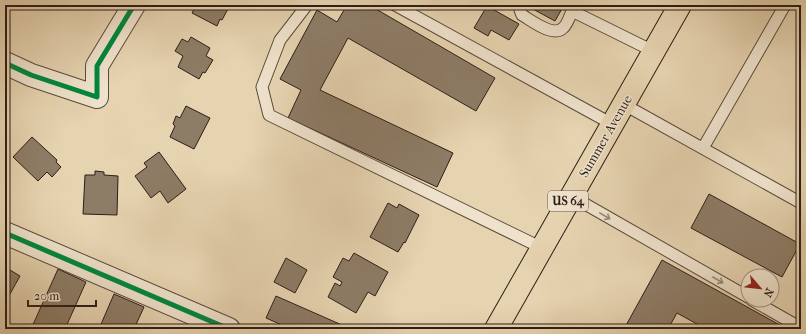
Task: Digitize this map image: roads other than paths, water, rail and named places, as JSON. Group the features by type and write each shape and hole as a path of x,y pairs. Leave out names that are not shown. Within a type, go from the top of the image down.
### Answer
{"main road":[{"name":"Summer Avenue","path":"496,329 680,5"}],"street":[{"path":"5,63 31,75 97,97 97,66 134,5"},
{"path":"5,233 229,329"}],"lane":[{"path":"307,5 280,40 262,87 269,115 542,248"},
{"path":"395,5 612,124"},
{"path":"520,5 522,15 551,31 563,29 574,8 653,51"},
{"path":"704,148 785,5"},
{"path":"623,104 801,203"},
{"path":"571,196 740,293"},
{"path":"766,308 794,324 792,329"}]}
